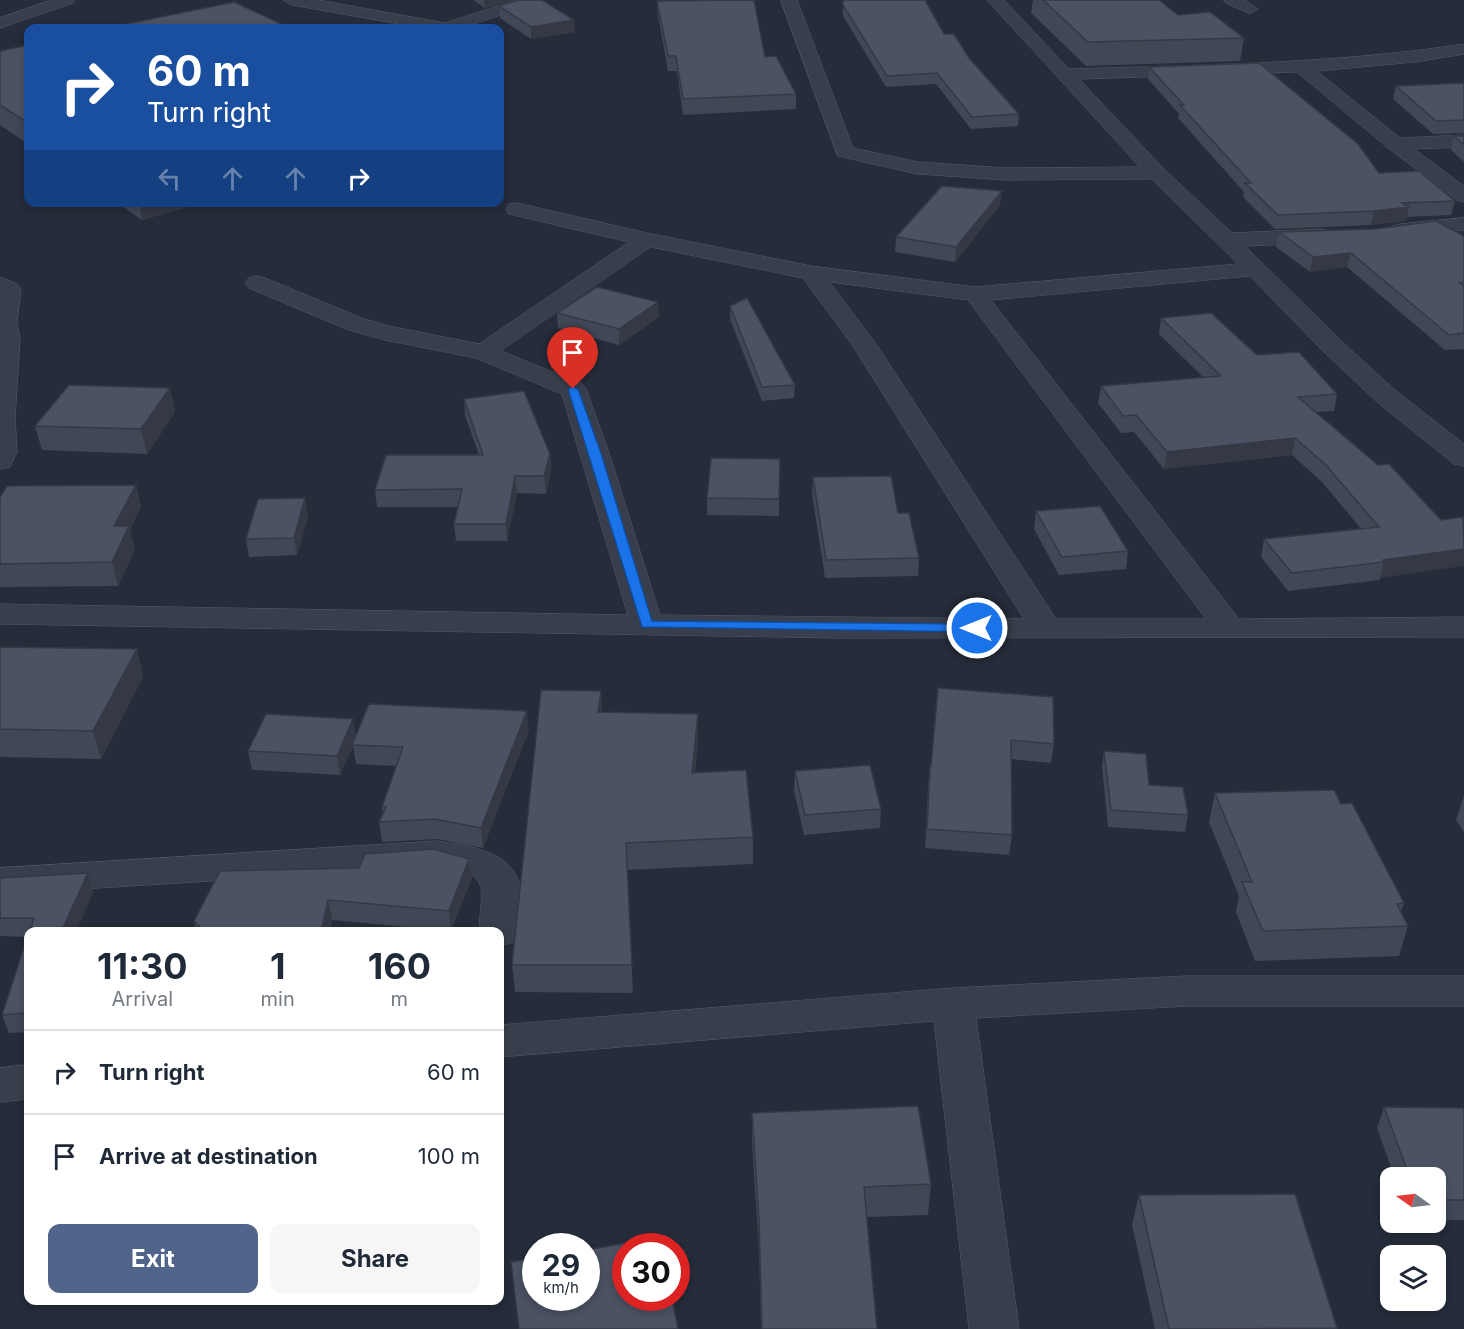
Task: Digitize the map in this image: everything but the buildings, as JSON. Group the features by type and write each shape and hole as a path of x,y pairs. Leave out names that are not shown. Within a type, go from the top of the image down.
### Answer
{"street":[{"path":"0,22 67,0"},
{"path":"295,0 424,24"},
{"path":"458,24 532,0"},
{"path":"789,0 845,152 918,168 951,171 1006,174 1157,173"},
{"path":"995,0 1157,173 1254,269 1386,396 1464,458"},
{"path":"1232,0 1250,9"},
{"path":"0,8 42,9"},
{"path":"1065,74 1301,67 1407,59 1464,49"},
{"path":"1301,67 1395,144 1464,196"},
{"path":"1395,144 1464,141"},
{"path":"517,209 647,240 811,273 975,294 1254,269"},
{"path":"1382,232 1464,224"},
{"path":"1227,240 1341,235"},
{"path":"483,352 647,240"},
{"path":"811,273 864,344 1046,628"},
{"path":"257,283 355,324 385,333 483,352 573,389 647,624"},
{"path":"0,284 9,289 5,322 8,340 2,418 3,452 0,461"},
{"path":"975,294 1230,629"},
{"path":"0,614 1046,628 1464,627"},
{"path":"0,881 437,854 471,858 492,871 501,884 499,927"},
{"path":"504,1041 953,1004 1186,991 1464,991"},
{"path":"953,1004 994,1329"},
{"path":"0,1085 24,1082"}],"route":[{"path":"573,389 647,624 977,628"}]}
